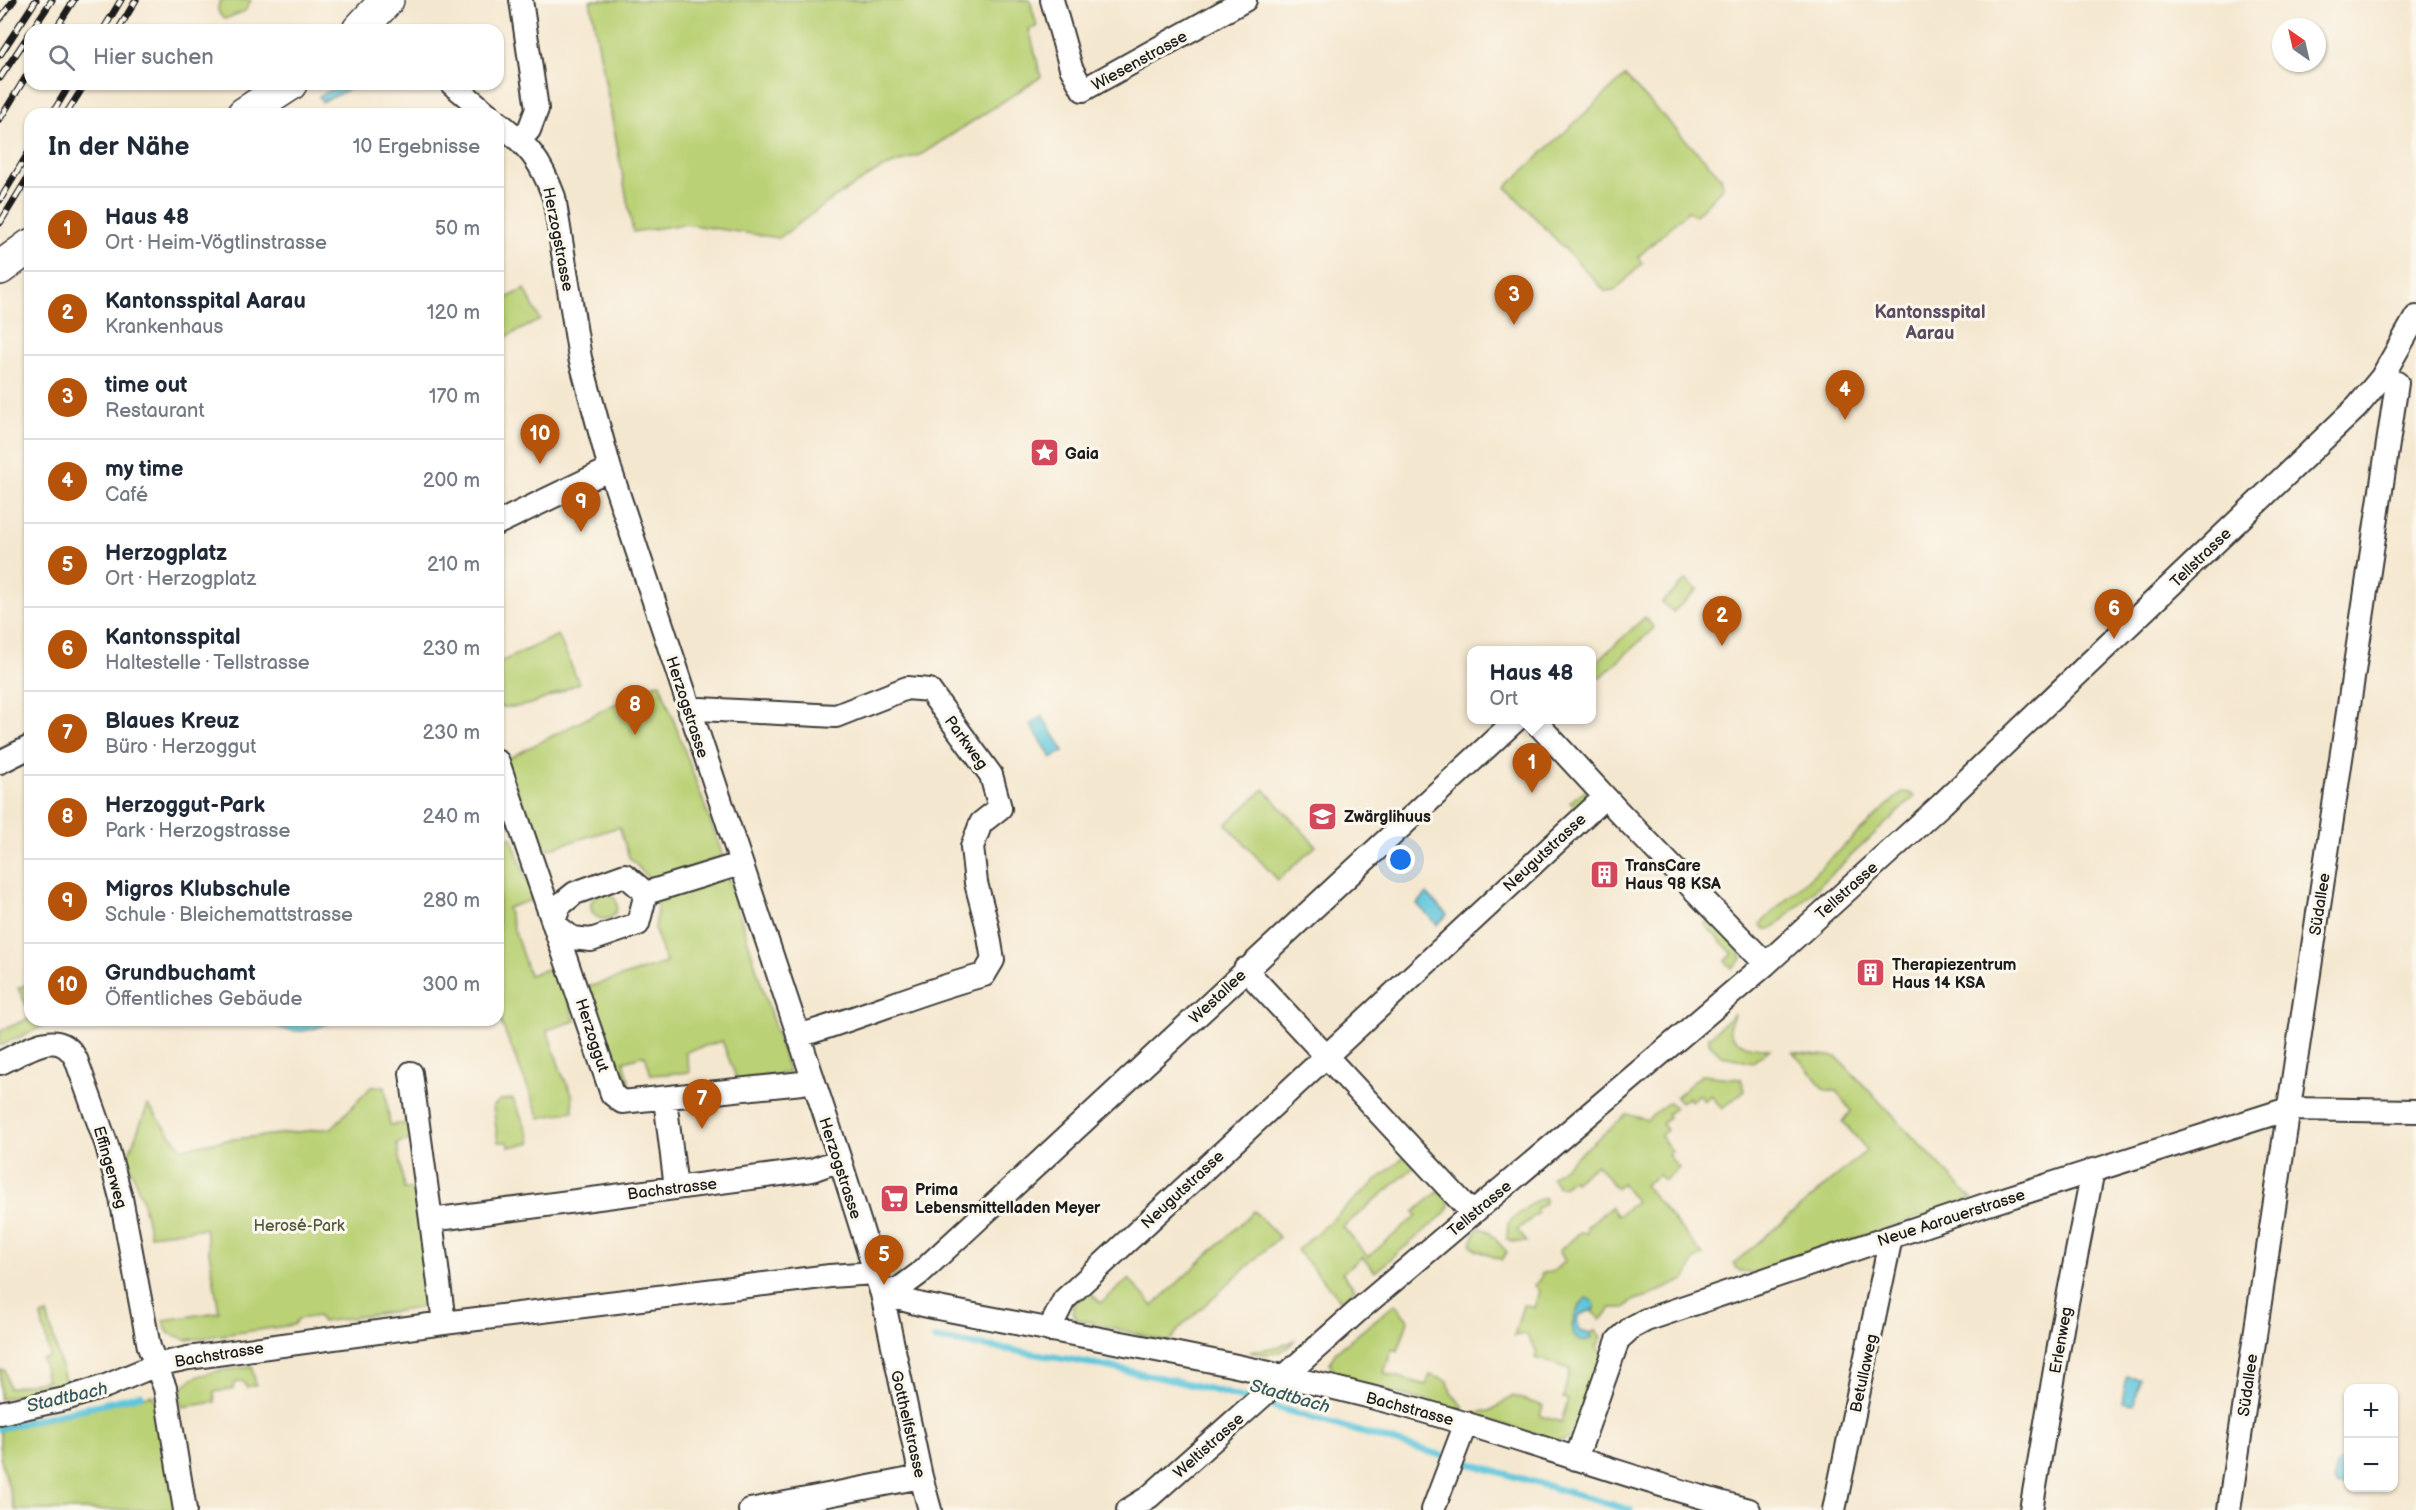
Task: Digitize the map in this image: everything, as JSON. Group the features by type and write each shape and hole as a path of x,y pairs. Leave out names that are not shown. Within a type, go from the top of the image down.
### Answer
{"main road":[{"path":"253,108 281,90"},
{"path":"0,268 24,250"}],"street":[{"path":"520,0 537,109 529,130 520,140"},
{"name":"Wiesenstrasse","path":"1052,0 1071,68 1083,90 1245,0"},
{"path":"459,90 482,108"},
{"name":"Herzogstrasse","path":"504,127 532,152 545,173 554,197 580,358 610,469 840,1160 873,1273 882,1294"},
{"name":"Südallee","path":"2229,1510 2398,383 2416,317"},
{"name":"Tellstrasse","path":"1277,1383 1766,964 1942,804 2357,407 2398,383"},
{"path":"504,520 610,469"},
{"name":"Parkweg","path":"690,712 700,709 836,716 907,688 929,690 991,775 1000,808 981,824 972,847 976,883 993,960 984,975 950,984 876,1012 798,1036"},
{"name":"Westallee","path":"882,1294 900,1288 919,1274 1245,969 1512,724"},
{"path":"1538,724 1766,964"},
{"path":"0,762 24,750"},
{"name":"Herzoggut","path":"504,780 612,1094 622,1102 665,1099 813,1080"},
{"name":"Neugutstrasse","path":"1049,1329 1064,1300 1605,797"},
{"path":"646,893 740,864"},
{"path":"625,874 646,893 638,924 591,940 572,938 553,923 560,905 575,893 625,874"},
{"path":"1245,969 1472,1214"},
{"name":"Effingerweg","path":"0,1063 51,1040 63,1043 70,1048 76,1059 104,1135 121,1198 149,1347 165,1388 185,1510"},
{"path":"411,1072 444,1323"},
{"path":"665,1099 676,1188"},
{"name":"Neue Aarauerstrasse","path":"1576,1459 1618,1340 1631,1328 1646,1320 2093,1170 2288,1109 2416,1111"},
{"name":"Bachstrasse","path":"431,1220 812,1170 840,1160"},
{"name":"Erlenweg","path":"2031,1510 2063,1323 2093,1170"},
{"name":"Betullaweg","path":"1834,1510 1891,1237"},
{"name":"Bachstrasse","path":"0,1413 65,1398 106,1386 156,1365 188,1358 444,1323 830,1276 873,1273"},
{"name":"Bachstrasse","path":"882,1294 923,1305 1049,1329 1277,1383 1576,1459 1699,1504 1749,1510"},
{"name":"Gotthelfstrasse","path":"882,1294 889,1337 930,1510"},
{"name":"Weltistrasse","path":"1128,1510 1149,1497 1277,1383"},
{"path":"1433,1510 1463,1431"},
{"path":"750,1510 921,1477"}],"green space":[{"path":"221,0 251,0 245,11 225,19 218,10"},
{"path":"590,0 1030,0 1037,27 1029,29 1041,77 922,154 880,169 834,198 779,238 685,224 633,232"},
{"path":"1625,76 1721,177 1723,187 1695,216 1688,211 1638,257 1643,263 1615,290 1605,291 1506,187"},
{"path":"525,289 540,320 504,338 504,299"},
{"path":"1686,580 1698,589 1673,612 1662,602"},
{"path":"1645,617 1654,628 1600,678 1596,674 1596,662"},
{"path":"558,635 579,683 529,704 504,707 504,660"},
{"path":"660,683 723,856 652,882 629,857 619,827 538,852 505,760"},
{"path":"1264,789 1316,846 1278,880 1226,824"},
{"path":"1584,791 1588,791 1591,797 1577,810 1570,802"},
{"path":"1902,792 1910,793 1914,797 1778,924 1771,929 1765,929 1760,924"},
{"path":"511,837 534,899 507,908 529,975 557,966 575,1021 547,1030 562,1074 572,1094 573,1111 540,1118 502,1026 504,839"},
{"path":"728,877 789,1073 737,1080 722,1041 685,1052 690,1072 651,1075 645,1055 624,1061 629,1082 617,1084 588,987 666,963 655,930 658,900"},
{"path":"604,893 613,897 617,906 613,915 604,919 595,915 591,906 595,897"},
{"path":"1711,918 1741,953 1742,959 1732,968 1725,961 1733,954 1704,924"},
{"path":"24,986 24,1000 18,988"},
{"path":"1734,1014 1729,1028 1734,1039 1745,1045 1770,1049 1753,1062 1722,1056 1709,1043 1709,1037"},
{"path":"24,1021 24,1026 43,1026 0,1046 0,1031"},
{"path":"1793,1052 1837,1057 1972,1199 1755,1273 1745,1273 1737,1269 1733,1264 1867,1150 1843,1122 1851,1111 1836,1091 1826,1091"},
{"path":"1701,1075 1741,1079 1745,1090 1722,1109 1711,1095 1704,1101 1699,1094 1691,1101 1688,1097 1681,1103 1676,1097"},
{"name":"Herosé-Park","path":"385,1086 390,1125 410,1123 412,1140 397,1143 404,1189 418,1189 432,1306 322,1322 318,1316 298,1319 293,1325 187,1340 168,1333 163,1320 219,1312 205,1228 150,1235 142,1199 127,1158 148,1105 181,1148 226,1140 332,1128 371,1087"},
{"path":"513,1099 531,1143 509,1147 508,1142 498,1142 493,1106 500,1100"},
{"path":"1669,1102 1675,1108 1667,1114 1669,1117 1662,1123 1667,1130 1660,1136 1672,1151 1668,1155 1679,1168 1664,1181 1658,1175 1644,1185 1703,1255 1694,1261 1686,1279 1632,1301 1625,1308 1611,1308 1600,1319 1591,1311 1593,1310 1578,1308 1572,1326 1592,1337 1590,1333 1595,1331 1601,1337 1597,1348 1605,1355 1575,1435 1565,1440 1554,1440 1473,1415 1474,1412 1490,1411 1513,1396 1543,1406 1540,1416 1561,1422 1568,1400 1563,1398 1570,1369 1535,1358 1537,1352 1526,1334 1514,1336 1523,1305 1534,1308 1539,1291 1534,1285 1540,1280 1542,1273 1552,1272 1565,1261 1559,1251 1580,1233 1587,1233 1587,1226 1611,1207 1618,1216 1636,1201 1622,1183 1616,1188 1597,1164 1574,1182 1572,1179 1564,1187 1559,1187 1551,1178 1627,1114 1647,1120"},
{"path":"1407,1154 1416,1163 1412,1169 1343,1227 1368,1257 1417,1215 1414,1212 1438,1192 1448,1199 1449,1207 1443,1215 1375,1272 1362,1257 1342,1273 1355,1289 1341,1301 1297,1250"},
{"path":"1545,1198 1545,1203 1536,1209 1538,1213 1517,1230 1527,1242 1513,1242 1507,1239 1508,1223 1535,1201"},
{"path":"1254,1211 1279,1237 1180,1328 1169,1342 1077,1319 1073,1312 1073,1304 1089,1292 1101,1303 1129,1279 1153,1306"},
{"path":"1480,1228 1488,1231 1507,1252 1502,1260 1476,1250 1471,1244 1476,1231"},
{"path":"1395,1304 1408,1320 1398,1351 1392,1349 1384,1373 1426,1385 1430,1375 1448,1381 1451,1393 1464,1407 1463,1411 1343,1379 1334,1372 1330,1363 1335,1353"},
{"path":"47,1314 66,1384 0,1399 0,1370 5,1370 9,1388 47,1380 42,1359 50,1357 41,1316"},
{"path":"1295,1340 1286,1349 1275,1353 1250,1352 1281,1346"},
{"path":"252,1367 256,1385 247,1387 244,1382 239,1381 234,1384 233,1389 214,1392 215,1402 182,1407 181,1393 184,1386 191,1380 211,1372"},
{"path":"152,1395 159,1406 175,1510 15,1510 0,1456 0,1431"}],"water":[{"path":"332,90 347,90 322,102 319,96"},
{"path":"1042,716 1064,751 1052,758 1030,724"},
{"path":"1427,894 1447,915 1437,925 1417,904"},
{"path":"276,1026 322,1026 301,1031"},
{"path":"1586,1298 1593,1301 1595,1306 1593,1310 1581,1314 1577,1320 1580,1330 1590,1333 1592,1337 1583,1340 1574,1335 1573,1321 1577,1310"},
{"path":"2127,1376 2139,1378 2134,1404 2122,1402"},
{"path":"2344,1461 2344,1487 2336,1485 2334,1481 2336,1464"}],"waterway":[{"name":"Stadtbach","path":"935,1339 1094,1364 1172,1380 1250,1400"},
{"name":"Stadtbach","path":"0,1428 141,1395"},
{"name":"Stadtbach","path":"1261,1403 1630,1510"}],"railway":[{"path":"0,19 14,0"},
{"path":"0,55 36,0"},
{"path":"36,24 52,0"},
{"path":"59,24 74,0"},
{"path":"107,24 121,0"},
{"path":"122,24 136,0"},
{"path":"0,78 24,42"},
{"path":"0,119 24,80"},
{"path":"56,108 66,90"},
{"path":"70,108 81,90"},
{"path":"0,200 24,160"},
{"path":"0,223 24,184"}],"place":[{"name":"time out","path":"1514,325"},
{"name":"my time","path":"1845,420"},
{"name":"Gaia","path":"1044,453"},
{"name":"Grundbuchamt","path":"540,464"},
{"name":"Migros Klubschule","path":"581,532"},
{"name":"Kantonsspital","path":"2114,639"},
{"name":"Kantonsspital Aarau","path":"1722,646"},
{"name":"Herzoggut-Park","path":"635,735"},
{"name":"Haus 48","path":"1532,793"},
{"name":"Zwärglihuus","path":"1323,816"},
{"name":"TransCare Haus 98 KSA","path":"1604,874"},
{"name":"Therapiezentrum Haus 14 KSA","path":"1871,973"},
{"name":"Blaues Kreuz","path":"702,1129"},
{"name":"Prima Lebensmittelladen Meyer","path":"894,1198"},
{"name":"Herzogplatz","path":"884,1285"}],"district":[{"name":"Kantonsspital Aarau","path":"1930,322"}]}
